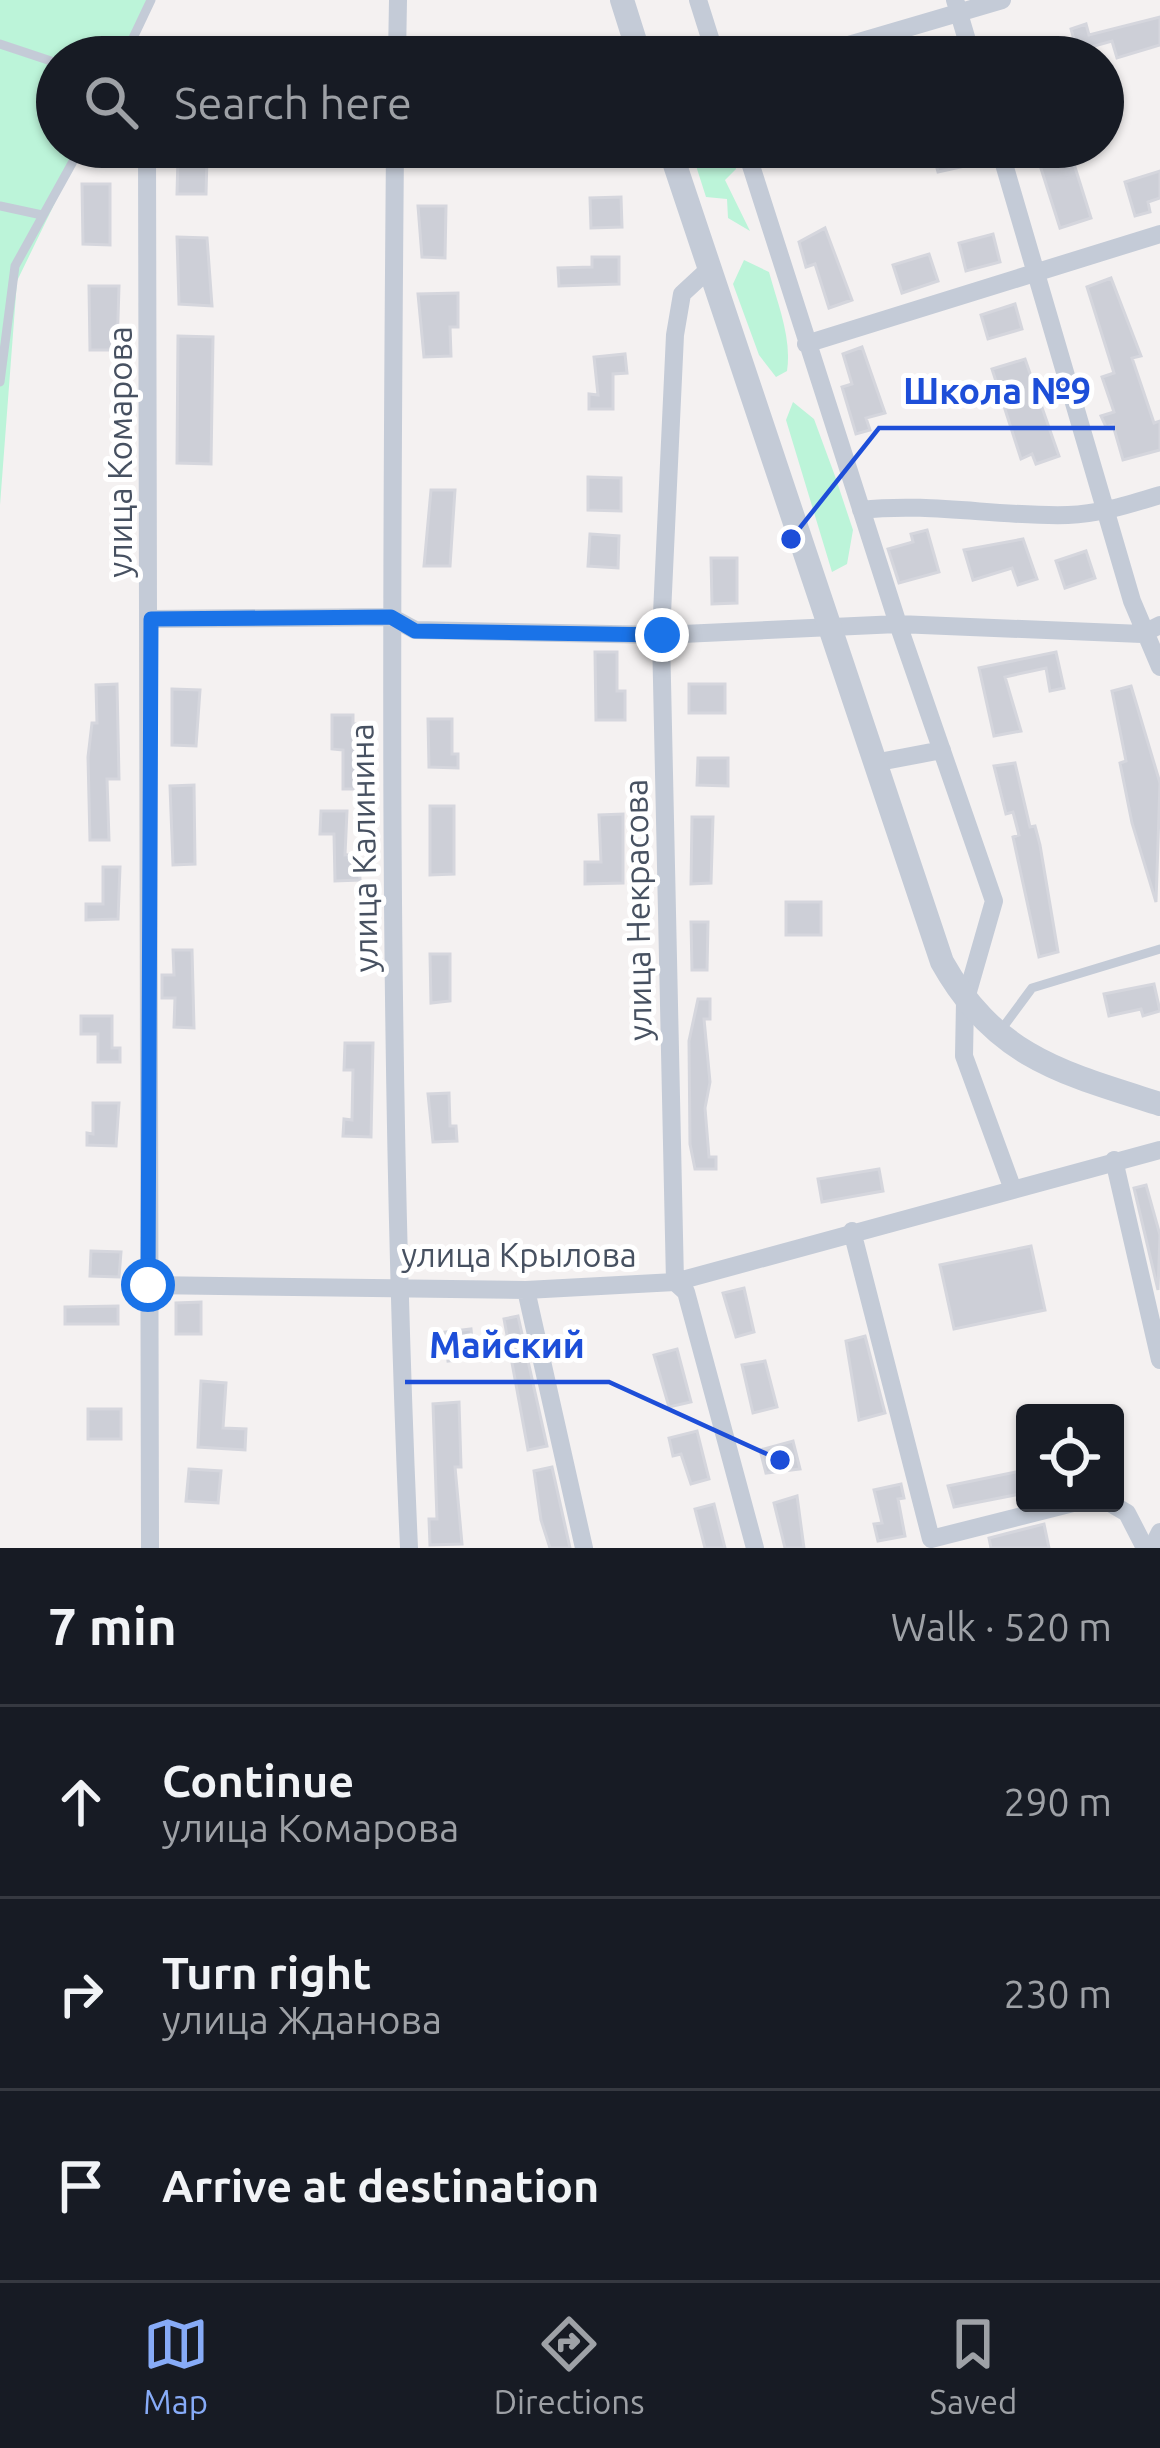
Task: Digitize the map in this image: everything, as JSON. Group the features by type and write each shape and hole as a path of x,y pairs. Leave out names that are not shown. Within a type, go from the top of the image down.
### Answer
{"street":[{"path":"397,36 398,0"},
{"path":"622,0 633,36"},
{"path":"698,0 709,36"},
{"path":"869,36 957,6 1002,0"},
{"path":"957,6 966,36"},
{"name":"улица Комарова","path":"147,168 150,1548"},
{"name":"улица Калинина","path":"395,168 391,617 398,1285 409,1548"},
{"path":"677,168 879,762 942,962 965,1002 1015,1050 1064,1074 1160,1104"},
{"path":"752,168 898,624 994,901 965,1002 964,1056 1012,1187"},
{"path":"1005,168 1160,667"},
{"path":"806,344 1160,234"},
{"name":"улица Некрасова","path":"709,269 682,294 675,335 662,635 675,1282 686,1292 754,1548"},
{"path":"861,510 907,504 1067,515 1109,511 1160,495"},
{"path":"151,619 391,617 415,631 662,635 898,624 1151,630"},
{"path":"879,762 942,750"},
{"name":"улица Крылова","path":"148,1285 526,1290 675,1282 1160,1150"},
{"path":"1114,1160 1160,1360"},
{"path":"852,1231 932,1538 1037,1512"},
{"path":"526,1290 584,1548"},
{"path":"1124,1511 1149,1548 1160,1532"}],"lane":[{"path":"134,36 151,0"},
{"path":"0,44 36,56"},
{"path":"0,382 15,266 71,168"},
{"path":"0,206 42,215"},
{"path":"998,1034 1032,988 1160,949"}],"green space":[{"path":"0,0 151,0 134,36 36,36 36,168 72,168 17,281 0,505"},
{"path":"697,168 736,168 725,180 750,231 728,218 727,199 706,197"},
{"path":"744,260 769,272 780,309 788,359 787,371 776,377 759,355 733,284"},
{"path":"793,402 814,419 853,530 847,564 832,572 786,420"}],"building":[{"path":"1160,17 1160,45 1124,56 1124,36 1073,36 1071,29 1086,24 1089,35"},
{"path":"178,168 207,168 206,194 177,194"},
{"path":"1041,168 1075,168 1091,218 1060,228"},
{"path":"1160,171 1160,198 1148,202 1150,212 1135,216 1125,182"},
{"path":"82,184 110,184 110,245 83,244"},
{"path":"621,197 622,227 591,228 590,198"},
{"path":"418,206 446,206 445,258 422,257"},
{"path":"825,228 852,300 829,308 815,264 806,267 799,242"},
{"path":"993,234 1000,262 966,271 959,243"},
{"path":"177,237 207,238 212,306 179,304"},
{"path":"929,254 938,281 902,293 893,265"},
{"path":"592,257 619,257 619,284 559,286 558,268 592,267"},
{"path":"1111,278 1141,356 1132,358 1154,423 1160,421 1160,450 1123,460 1113,425 1106,427 1101,416 1114,412 1102,377 1114,373 1087,287"},
{"path":"89,286 119,286 117,350 90,350"},
{"path":"458,293 458,327 450,327 451,356 424,357 418,294"},
{"path":"1015,304 1022,329 988,339 981,315"},
{"path":"178,336 213,337 211,464 177,463"},
{"path":"862,347 885,413 866,418 870,430 856,434 842,387 852,384 843,354"},
{"path":"625,354 627,373 613,374 613,409 589,409 589,394 598,395 594,357"},
{"path":"1025,359 1059,456 1036,464 1032,454 1021,459 992,369"},
{"path":"588,477 621,478 621,511 588,510"},
{"path":"431,490 455,490 450,566 424,566"},
{"path":"927,530 939,572 899,583 888,549 913,542 911,534"},
{"path":"590,534 619,536 618,568 588,566"},
{"path":"1023,539 1037,579 1018,585 1012,568 973,580 964,550"},
{"path":"1086,551 1095,578 1065,588 1056,561"},
{"path":"711,558 737,558 737,603 712,604"},
{"path":"595,652 617,652 617,691 625,691 625,720 596,720"},
{"path":"1056,652 1064,688 1050,691 1046,668 1005,677 1021,731 994,736 979,668"},
{"path":"117,684 119,779 107,779 109,840 90,840 88,757 92,723 97,723 96,685"},
{"path":"689,684 725,684 725,713 689,713"},
{"path":"1131,686 1160,783 1156,902 1120,763 1126,761 1112,691"},
{"path":"172,689 200,690 196,746 172,745"},
{"path":"332,715 353,715 353,724 362,724 362,760 369,760 369,789 343,789 343,750 332,749"},
{"path":"428,719 452,719 452,754 458,754 458,768 429,767"},
{"path":"698,758 728,758 728,786 697,785"},
{"path":"1015,763 1030,827 1035,826 1040,845 1058,952 1039,957 1013,837 1019,835 1013,812 1006,814 994,766"},
{"path":"194,785 195,864 173,865 170,786"},
{"path":"430,806 454,806 454,874 430,875"},
{"path":"321,811 347,811 345,855 359,854 360,880 335,881 334,834 320,834"},
{"path":"623,814 623,883 585,884 585,862 601,862 599,815"},
{"path":"692,817 713,817 711,883 691,884"},
{"path":"103,867 120,867 118,919 86,920 86,904 103,904"},
{"path":"786,902 821,902 821,935 786,935"},
{"path":"691,922 708,922 707,970 692,970"},
{"path":"173,950 192,950 194,1028 174,1027 175,998 162,998 162,975 174,975"},
{"path":"430,954 450,954 450,1001 431,1003"},
{"path":"1154,984 1160,1011 1143,1016 1141,1009 1109,1016 1104,994"},
{"path":"698,999 710,999 710,1019 704,1019 710,1082 705,1108 709,1157 716,1157 716,1169 695,1169 690,1144 689,1041"},
{"path":"81,1016 112,1016 112,1048 120,1048 120,1062 98,1062 98,1034 81,1034"},
{"path":"345,1043 373,1043 371,1137 343,1136 344,1119 352,1120 353,1070 344,1070"},
{"path":"449,1093 450,1126 456,1126 457,1141 433,1142 428,1094"},
{"path":"93,1103 119,1103 116,1146 87,1145 87,1133 93,1134"},
{"path":"879,1169 883,1191 822,1202 818,1179"},
{"path":"1146,1185 1160,1235 1158,1290 1134,1188"},
{"path":"1031,1246 1045,1310 954,1329 940,1265"},
{"path":"91,1251 121,1252 119,1277 90,1276"},
{"path":"744,1288 754,1332 736,1337 723,1293"},
{"path":"201,1302 201,1334 176,1334 176,1303"},
{"path":"118,1306 118,1324 65,1324 65,1307"},
{"path":"518,1316 547,1446 528,1450 504,1319"},
{"path":"471,1329 474,1358 448,1361 445,1332"},
{"path":"865,1336 885,1413 859,1420 846,1341"},
{"path":"677,1349 691,1402 669,1407 654,1355"},
{"path":"765,1361 777,1407 753,1413 742,1365"},
{"path":"201,1381 226,1383 223,1428 246,1429 245,1450 198,1447"},
{"path":"459,1402 461,1467 455,1467 462,1544 430,1545 429,1519 437,1519 433,1404"},
{"path":"88,1409 121,1409 121,1439 88,1439"},
{"path":"697,1431 709,1479 691,1484 681,1454 673,1456 669,1438"},
{"path":"793,1441 800,1469 766,1473 760,1450"},
{"path":"552,1467 570,1548 550,1548 541,1520 534,1471"},
{"path":"189,1469 221,1471 218,1503 186,1501"},
{"path":"1016,1472 1016,1495 954,1507 948,1486"},
{"path":"901,1484 904,1498 898,1499 905,1536 878,1541 874,1524 882,1523 874,1490"},
{"path":"797,1496 804,1548 785,1548 774,1503"},
{"path":"714,1504 725,1548 705,1548 695,1509"},
{"path":"1044,1524 1049,1548 991,1548 989,1538"}],"place":[{"name":"Школа №9","path":"791,539"},
{"name":"Майский","path":"780,1460"}],"route":[{"path":"148,1285 151,619 391,617 415,631 662,635"}]}
